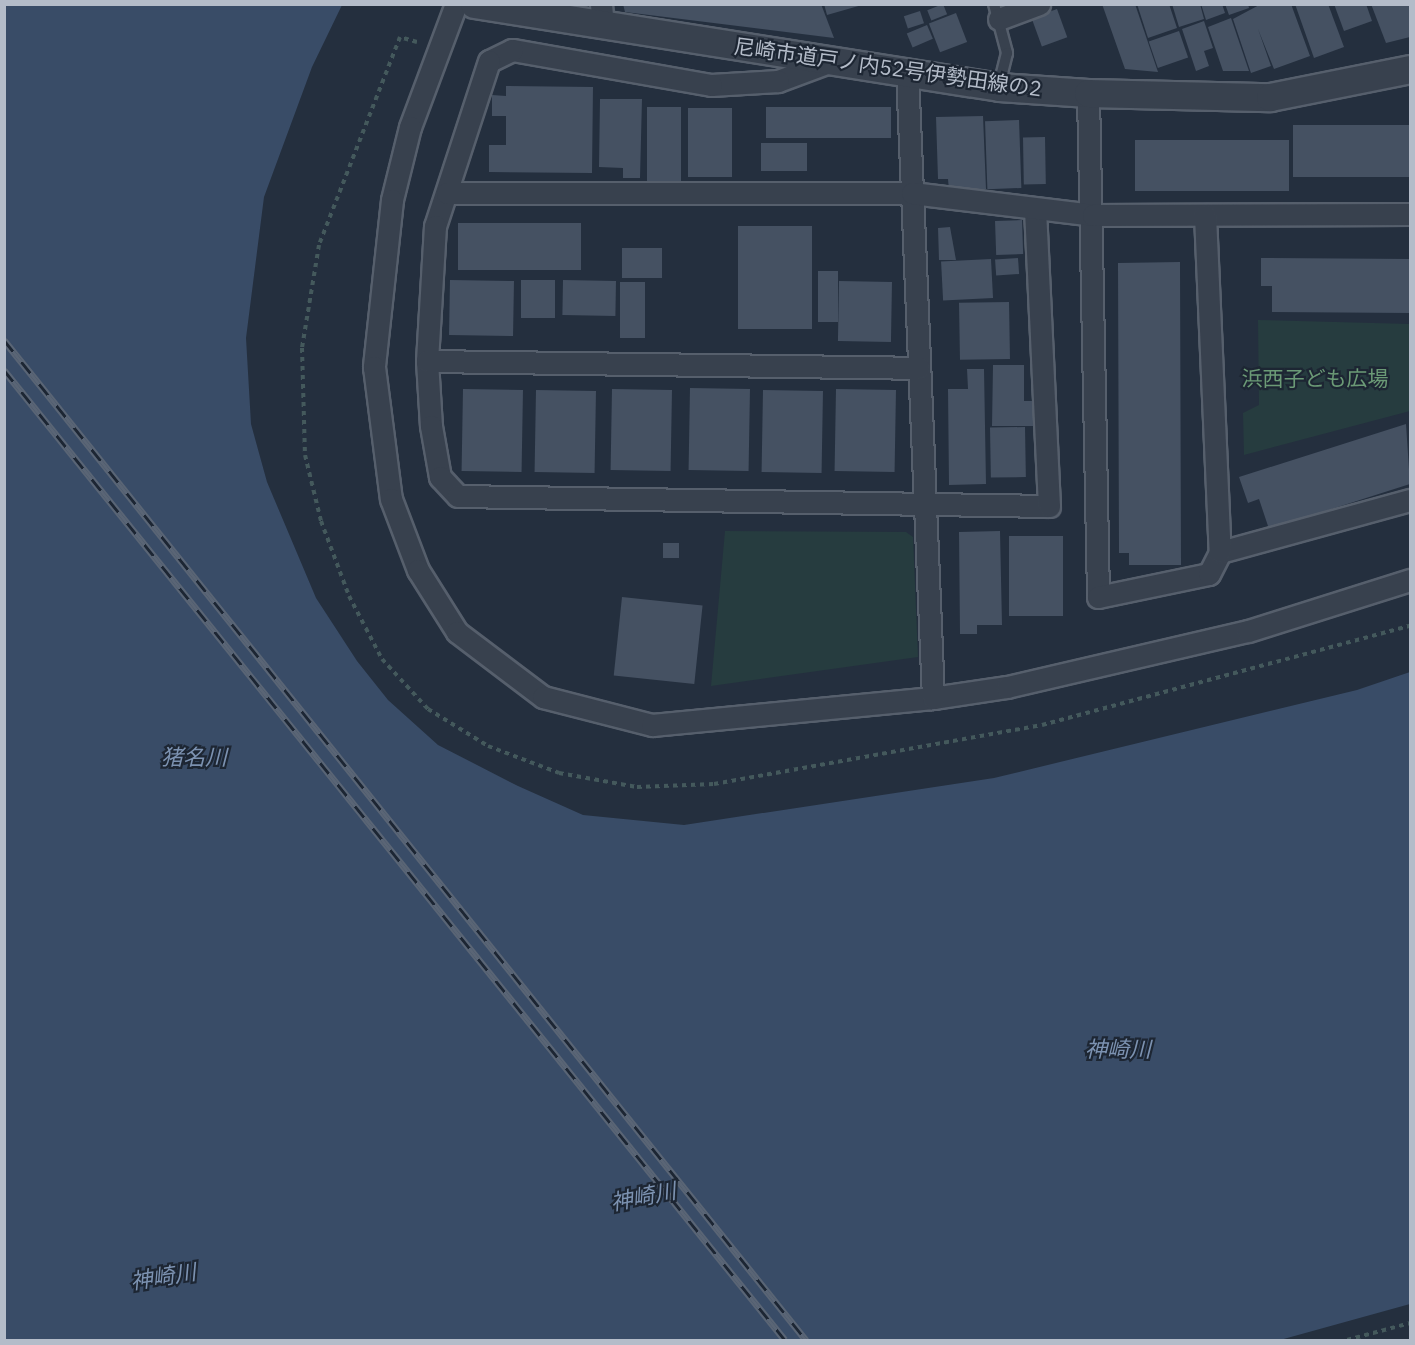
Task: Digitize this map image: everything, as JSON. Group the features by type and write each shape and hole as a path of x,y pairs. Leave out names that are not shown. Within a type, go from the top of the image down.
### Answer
{"street":[{"path":"456,4 437,48 392,200 374,367 392,498 418,570 457,632 543,697 652,725 933,698 1007,687 1248,631 1410,580"},
{"name":"尼崎市道戸ノ内52号伊勢田線の2","path":"474,4 602,15 832,61 999,87 1088,93 1270,97 1410,69"},
{"path":"996,12 1039,4"},
{"path":"832,61 778,81 711,85 512,50 489,61 479,81 447,193 435,226 427,361 440,477 458,496 1049,506 1035,209"},
{"path":"907,72 933,698"},
{"path":"1088,93 1093,215 1098,597 1209,574 1220,552 1205,215"},
{"path":"447,193 912,194 1093,215 1410,214"},
{"path":"427,361 919,368"},
{"path":"1220,552 1410,500"}],"lane":[{"path":"996,12 1007,53 999,87"}],"path":[{"path":"437,48 400,37 319,245 302,348 304,443 321,521 349,596 382,659 428,709 489,746 559,773 637,787 714,784 1042,725 1410,626"},
{"path":"1347,1341 1410,1323"}],"green space":[{"name":"浜西子ども広場","path":"1258,320 1410,324 1410,411 1244,455 1243,413 1259,405"},
{"path":"725,531 906,532 913,537 918,657 711,686"}],"water":[{"name":"神崎川","path":"5,4 342,5 312,67 264,197 246,338 251,424 267,482 316,598 357,661 388,700 438,745 518,786 583,815 684,825 994,778 1357,690 1410,672 1410,1304 1280,1340 5,1340"}],"building":[{"path":"623,4 821,4 834,38 625,12"},
{"path":"824,4 862,4 862,5 827,15"},
{"path":"943,4 947,14 931,21 927,10"},
{"path":"1102,4 1135,4 1158,72 1125,69"},
{"path":"1137,4 1169,4 1177,28 1148,38"},
{"path":"1172,4 1200,4 1204,19 1179,27"},
{"path":"1201,4 1222,4 1225,13 1206,20"},
{"path":"1225,4 1248,4 1249,8 1229,15"},
{"path":"1261,4 1291,4 1310,56 1274,69 1258,29 1271,66 1251,73 1233,19"},
{"path":"1295,4 1328,4 1344,47 1314,58"},
{"path":"1334,4 1366,4 1372,21 1344,31"},
{"path":"1371,4 1410,4 1410,37 1386,43"},
{"path":"1057,9 1067,37 1042,46 1032,18"},
{"path":"920,11 924,23 908,29 904,16"},
{"path":"956,13 967,42 940,52 929,23"},
{"path":"1231,18 1249,71 1223,71 1208,27"},
{"path":"1204,21 1213,48 1204,51 1209,66 1196,71 1182,29"},
{"path":"927,25 933,39 913,47 907,34"},
{"path":"1179,31 1188,57 1158,68 1149,41"},
{"path":"506,86 593,87 592,173 489,172 489,145 506,145 506,116 492,116 492,95 506,96"},
{"path":"600,99 642,99 640,178 623,178 623,168 599,167"},
{"path":"647,107 681,107 681,181 647,181"},
{"path":"766,107 891,107 891,138 766,138"},
{"path":"688,108 732,108 732,177 688,177"},
{"path":"983,116 986,189 949,191 948,179 938,179 936,117"},
{"path":"1019,120 1021,188 987,189 985,121"},
{"path":"1293,125 1410,125 1410,177 1293,177"},
{"path":"1023,137 1045,137 1046,184 1024,184"},
{"path":"1135,140 1289,140 1289,191 1135,191"},
{"path":"761,143 807,143 807,171 761,171"},
{"path":"1022,220 1023,254 996,255 995,221"},
{"path":"458,223 581,223 581,270 458,270"},
{"path":"738,226 812,226 812,329 738,329"},
{"path":"950,227 956,260 939,260 938,228"},
{"path":"622,248 662,248 662,278 622,278"},
{"path":"1018,258 1019,274 996,276 995,260"},
{"path":"1261,258 1410,259 1410,313 1272,312 1272,286 1261,286"},
{"path":"991,259 993,298 943,301 941,262"},
{"path":"1180,262 1181,565 1129,565 1129,553 1119,553 1118,263"},
{"path":"818,271 838,271 838,322 818,322"},
{"path":"450,280 514,281 513,336 449,335"},
{"path":"521,280 555,280 555,318 521,318"},
{"path":"563,280 616,281 615,316 562,315"},
{"path":"839,281 892,282 891,342 838,341"},
{"path":"620,282 645,282 645,338 620,338"},
{"path":"1009,302 1010,359 960,360 959,303"},
{"path":"993,365 1024,365 1024,401 1035,401 1035,426 992,426"},
{"path":"967,369 984,369 986,484 949,485 948,389 968,389"},
{"path":"690,388 750,389 749,471 689,470"},
{"path":"463,389 523,390 522,472 462,471"},
{"path":"612,389 672,390 671,471 611,470"},
{"path":"836,389 896,390 895,472 835,471"},
{"path":"536,390 596,391 595,473 535,472"},
{"path":"763,390 823,391 822,473 762,472"},
{"path":"1406,424 1410,484 1269,529 1259,499 1248,503 1239,477"},
{"path":"1025,427 1026,477 991,478 990,428"},
{"path":"1000,531 1002,625 977,625 977,634 960,634 959,532"},
{"path":"1009,536 1063,536 1063,616 1009,616"},
{"path":"663,543 679,543 679,558 663,558"},
{"path":"622,597 703,605 694,684 614,676"}],"railway":[{"path":"4,340 806,1340"},
{"path":"4,370 785,1340"}],"water label":[{"name":"猪名川","path":"194,757"}]}
